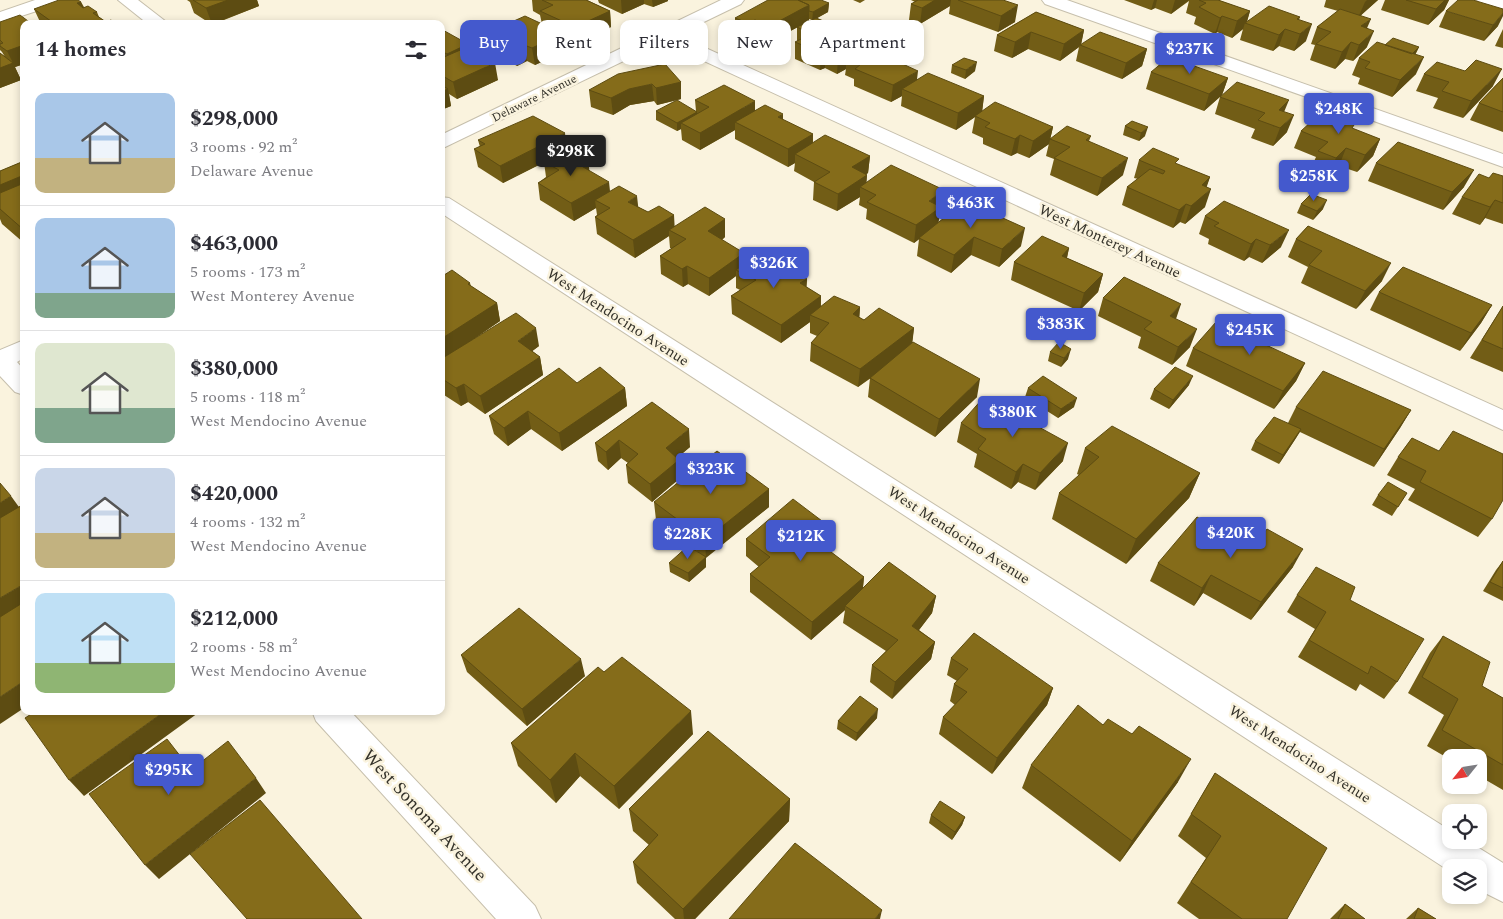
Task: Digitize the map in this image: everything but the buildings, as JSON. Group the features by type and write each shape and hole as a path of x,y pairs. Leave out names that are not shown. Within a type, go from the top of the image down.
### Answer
{"street":[{"path":"0,18 52,0"},
{"path":"127,0 154,20"},
{"name":"Delaware Avenue","path":"694,20 735,0"},
{"path":"1051,0 1503,161"},
{"path":"1486,0 1503,5"},
{"name":"Delaware Avenue","path":"445,141 620,56"},
{"name":"West Monterey Avenue","path":"708,56 1503,421"},
{"name":"West Mendocino Avenue","path":"445,206 1464,859"},
{"path":"20,350 0,360 20,382"},
{"name":"West Sonoma Avenue","path":"332,715 522,919"},
{"name":"West Mendocino Avenue","path":"1487,874 1503,884"}]}
